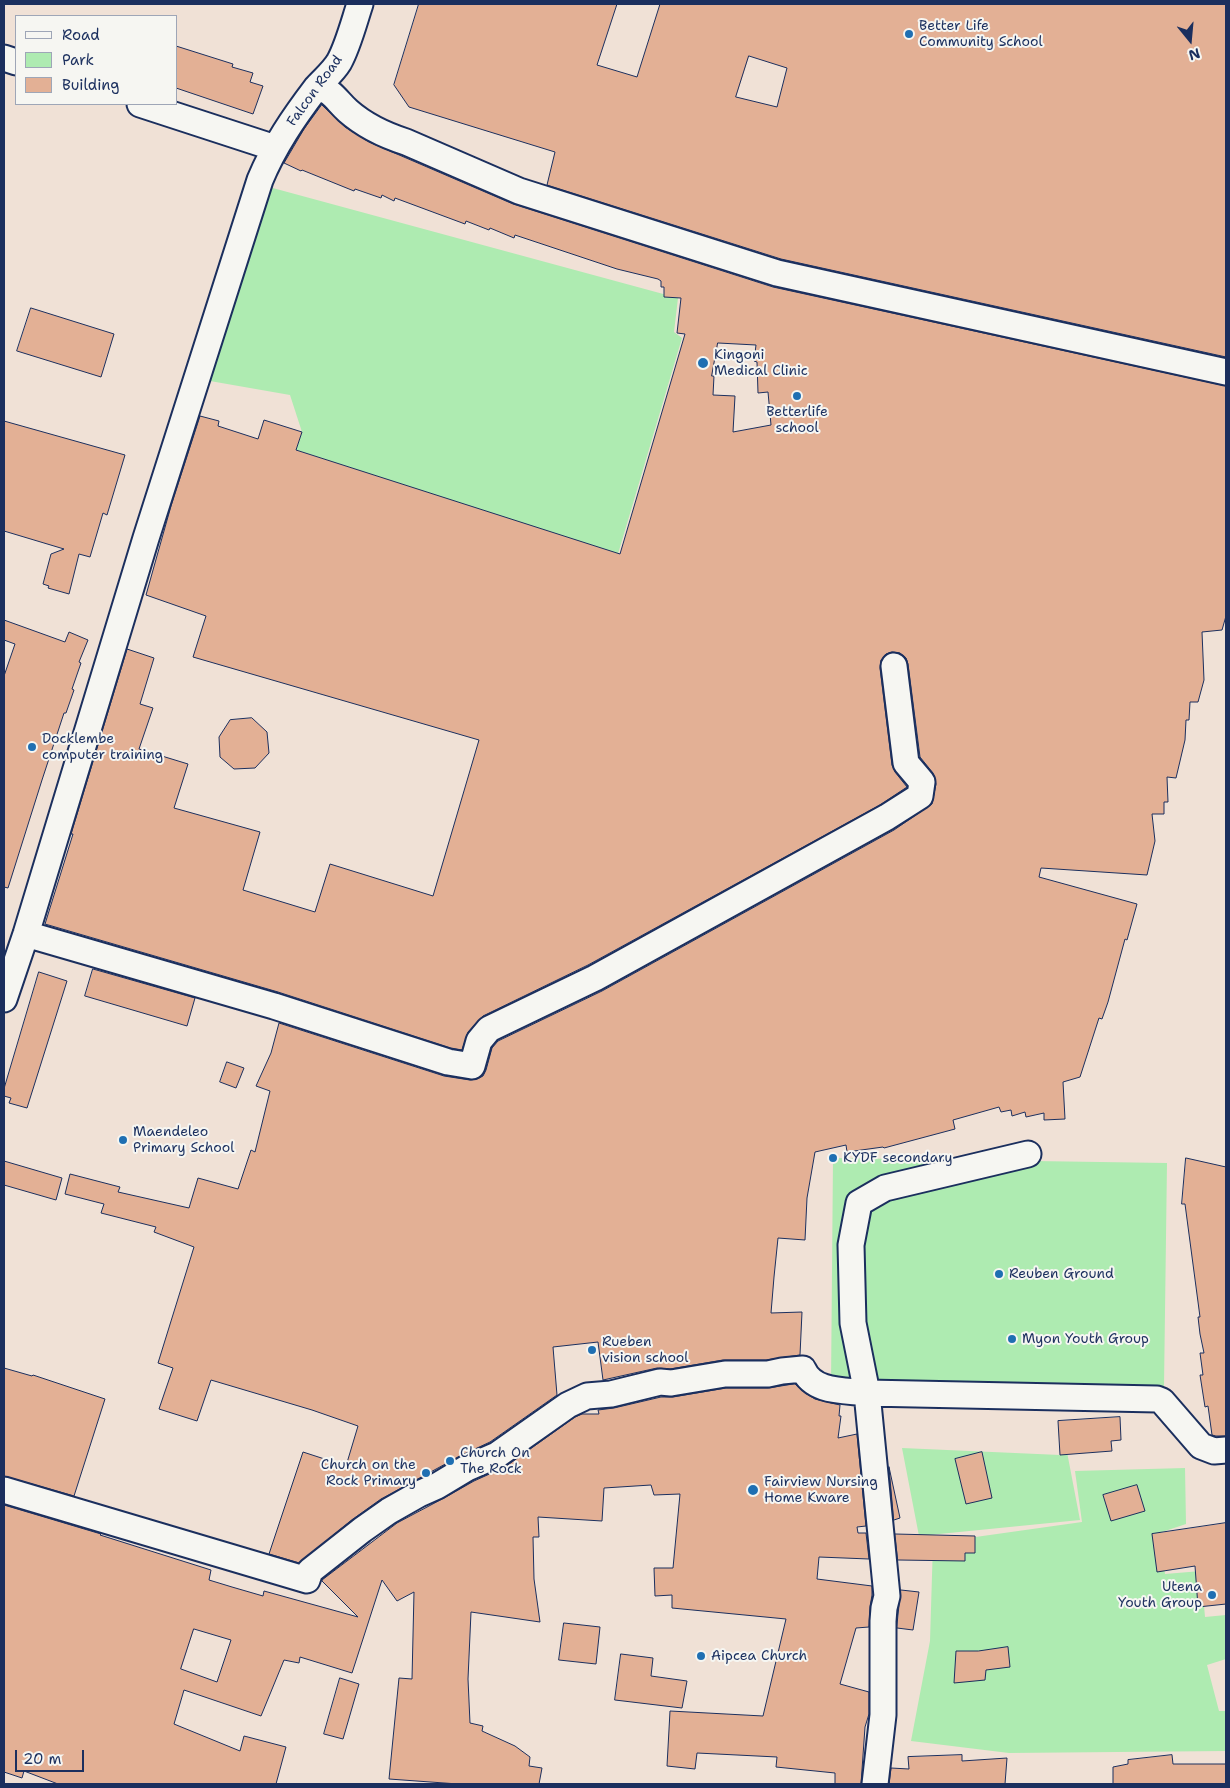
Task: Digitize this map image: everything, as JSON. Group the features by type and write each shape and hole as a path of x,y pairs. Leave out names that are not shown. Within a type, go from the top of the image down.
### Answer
{"street":[{"name":"Falcon Road","path":"4,999 26,934 149,529 260,180 275,148 318,86 330,75 342,57 360,4"},
{"path":"318,86 329,90 346,109 363,123 388,136 519,191 777,273 1226,372"},
{"path":"143,105 275,148"},
{"path":"26,934 274,1006 448,1062 472,1066 479,1042 489,1029 604,973 887,817 920,796 922,782 906,763 894,666"},
{"path":"876,1784 883,1714 883,1621 884,1608 888,1596 867,1393 853,1322 851,1245 859,1203 885,1188 1028,1154"},
{"path":"4,1490 307,1580 310,1571 389,1511 467,1468 497,1455 568,1406 587,1396 611,1394 660,1382 725,1374 768,1374 803,1369 807,1378 819,1387 867,1393 1157,1399 1162,1401 1201,1446 1214,1451 1226,1450"}],"green space":[{"path":"258,184 678,298 674,332 682,338 618,554 296,450 302,432 290,395 210,381"},
{"name":"Reuben Ground","path":"833,1158 1167,1163 1164,1386 831,1384"},
{"path":"902,1448 1060,1455 1067,1452 1080,1520 919,1536"},
{"path":"1185,1468 1186,1524 1159,1533 1165,1574 1201,1571 1205,1617 1226,1615 1226,1659 1207,1665 1219,1711 1226,1711 1226,1751 1009,1753 911,1741 930,1641 933,1543 1082,1522 1075,1471"}],"building":[{"path":"419,4 617,4 597,65 637,77 660,4 1226,4 1226,357 781,259 547,185 555,152 409,107 394,85","holes":["749,56 787,68 777,107 736,97"]},
{"path":"178,47 233,64 232,67 253,73 250,82 263,86 253,114 178,89"},
{"path":"322,105 345,127 369,142 513,204 773,287 1226,386 1226,616 1222,630 1202,632 1204,680 1198,702 1190,702 1189,720 1186,720 1185,740 1176,778 1167,777 1168,802 1164,802 1164,814 1152,814 1155,841 1147,875 1041,868 1039,877 1137,904 1127,940 1125,939 1108,1002 1102,1019 1099,1018 1080,1077 1063,1082 1065,1119 1044,1120 1044,1113 1026,1117 1025,1112 1012,1116 1011,1110 1001,1112 999,1107 953,1120 955,1129 884,1148 847,1152 846,1145 815,1152 807,1198 805,1240 778,1238 771,1313 802,1312 800,1355 766,1360 723,1360 670,1369 657,1368 603,1380 598,1342 553,1347 557,1395 490,1442 381,1499 299,1563 269,1554 303,1452 346,1466 358,1426 312,1410 211,1380 197,1421 159,1409 173,1368 158,1363 194,1247 154,1232 156,1227 101,1213 104,1204 65,1194 70,1174 120,1187 118,1192 189,1208 198,1178 238,1189 251,1150 255,1152 270,1091 256,1086 271,1053 279,1023 444,1076 470,1080 477,1079 483,1076 492,1048 498,1041 602,991 894,830 932,804 936,784 933,773 920,757 906,658 900,653 892,652 886,654 881,660 880,668 892,765 907,787 880,805 588,965 483,1016 468,1032 462,1050 278,992 45,924 127,649 154,658 140,704 153,708 139,749 188,764 174,808 260,832 243,890 315,912 330,864 433,896 479,740 193,657 206,616 146,595 171,506 200,416 219,421 218,426 258,439 264,420 302,432 296,450 620,554 685,334 677,333 681,298 664,297 664,287 661,287 661,281 658,279 617,269 515,235 514,238 466,221 465,224 395,198 394,201 382,195 381,198 355,189 354,191 301,171 284,163 304,129","holes":["718,343 756,345 754,361 757,362 758,393 768,392 771,425 733,432 735,396 713,395 714,376 712,376"]},
{"path":"31,308 114,334 101,377 17,351"},
{"path":"4,421 125,455 107,515 103,513 90,557 79,554 69,594 48,588 49,586 43,584 51,554 64,549 4,531"},
{"path":"4,620 65,642 69,632 88,640 79,662 81,663 72,689 74,690 66,713 64,713 8,888 4,887 4,676 15,644 4,640"},
{"path":"252,718 267,732 269,753 255,768 234,769 220,757 219,737 230,720"},
{"path":"93,969 195,998 187,1026 85,996"},
{"path":"39,972 67,981 27,1108 9,1103 11,1098 4,1096 4,1089"},
{"path":"227,1062 244,1068 236,1088 220,1082"},
{"path":"1186,1158 1226,1167 1226,1436 1212,1435 1208,1406 1205,1407 1200,1375 1203,1375 1200,1353 1204,1353 1200,1334 1198,1317 1200,1317 1185,1204 1182,1204"},
{"path":"4,1161 62,1178 56,1200 4,1185"},
{"path":"4,1368 33,1375 105,1399 74,1496 4,1476"},
{"path":"795,1384 815,1399 840,1405 839,1416 841,1416 838,1438 857,1434 866,1526 857,1527 858,1533 866,1533 869,1559 819,1557 817,1579 872,1586 869,1627 856,1628 840,1684 869,1692 869,1714 865,1727 861,1784 835,1784 835,1773 776,1767 777,1757 697,1753 695,1769 667,1766 670,1711 763,1716 786,1619 672,1608 672,1595 655,1596 654,1568 673,1568 680,1494 654,1495 651,1485 604,1488 602,1521 538,1517 539,1537 533,1537 534,1579 540,1622 471,1612 468,1679 470,1723 483,1726 482,1731 515,1746 530,1757 529,1766 542,1768 539,1784 458,1784 389,1779 399,1678 412,1679 414,1592 397,1601 382,1580 352,1673 300,1657 299,1663 284,1660 261,1716 184,1690 174,1724 240,1751 244,1736 286,1747 276,1784 58,1784 24,1771 22,1778 4,1772 4,1505 211,1570 209,1580 263,1596 264,1591 358,1617 322,1580 397,1523 474,1481 505,1467 575,1417 582,1414 599,1414 598,1410 661,1397 673,1397 726,1388 768,1388","holes":["194,1629 231,1640 217,1682 181,1669"]},
{"path":"1120,1417 1121,1440 1111,1441 1112,1451 1060,1455 1058,1421"},
{"path":"982,1452 992,1498 966,1504 955,1459"},
{"path":"889,1467 900,1518 894,1520"},
{"path":"1137,1485 1145,1511 1111,1521 1103,1495"},
{"path":"1226,1523 1226,1604 1198,1607 1195,1566 1157,1572 1152,1534"},
{"path":"895,1534 975,1536 975,1553 965,1553 965,1561 898,1560"},
{"path":"901,1590 919,1592 913,1630 897,1628"},
{"path":"564,1623 600,1627 596,1664 559,1660"},
{"path":"1008,1647 1010,1667 986,1670 985,1680 954,1683 956,1651 978,1651"},
{"path":"621,1654 653,1658 651,1676 687,1681 682,1708 615,1700"},
{"path":"340,1678 359,1684 343,1739 324,1734"},
{"path":"962,1755 962,1761 1007,1758 1005,1784 889,1784 891,1768 909,1769 908,1757"},
{"path":"1172,1755 1173,1764 1226,1764 1226,1784 1113,1784 1113,1767 1128,1764 1128,1760"}],"place":[{"name":"Better Life Community School","path":"909,34"},
{"name":"Kingoni Medical Clinic","path":"703,363"},
{"name":"Betterlife school","path":"797,396"},
{"name":"Docklembe computer training","path":"32,747"},
{"name":"Maendeleo Primary School","path":"123,1140"},
{"name":"KYDF secondary","path":"833,1158"},
{"name":"Reuben Ground","path":"999,1274"},
{"name":"Myon Youth Group","path":"1012,1339"},
{"name":"Rueben vision school","path":"592,1350"},
{"name":"Church On The Rock","path":"450,1461"},
{"name":"Church on the Rock Primary","path":"426,1473"},
{"name":"Fairview Nursing Home Kware","path":"753,1490"},
{"name":"Utena Youth Group","path":"1212,1595"},
{"name":"Aipcea Church","path":"701,1656"}]}
